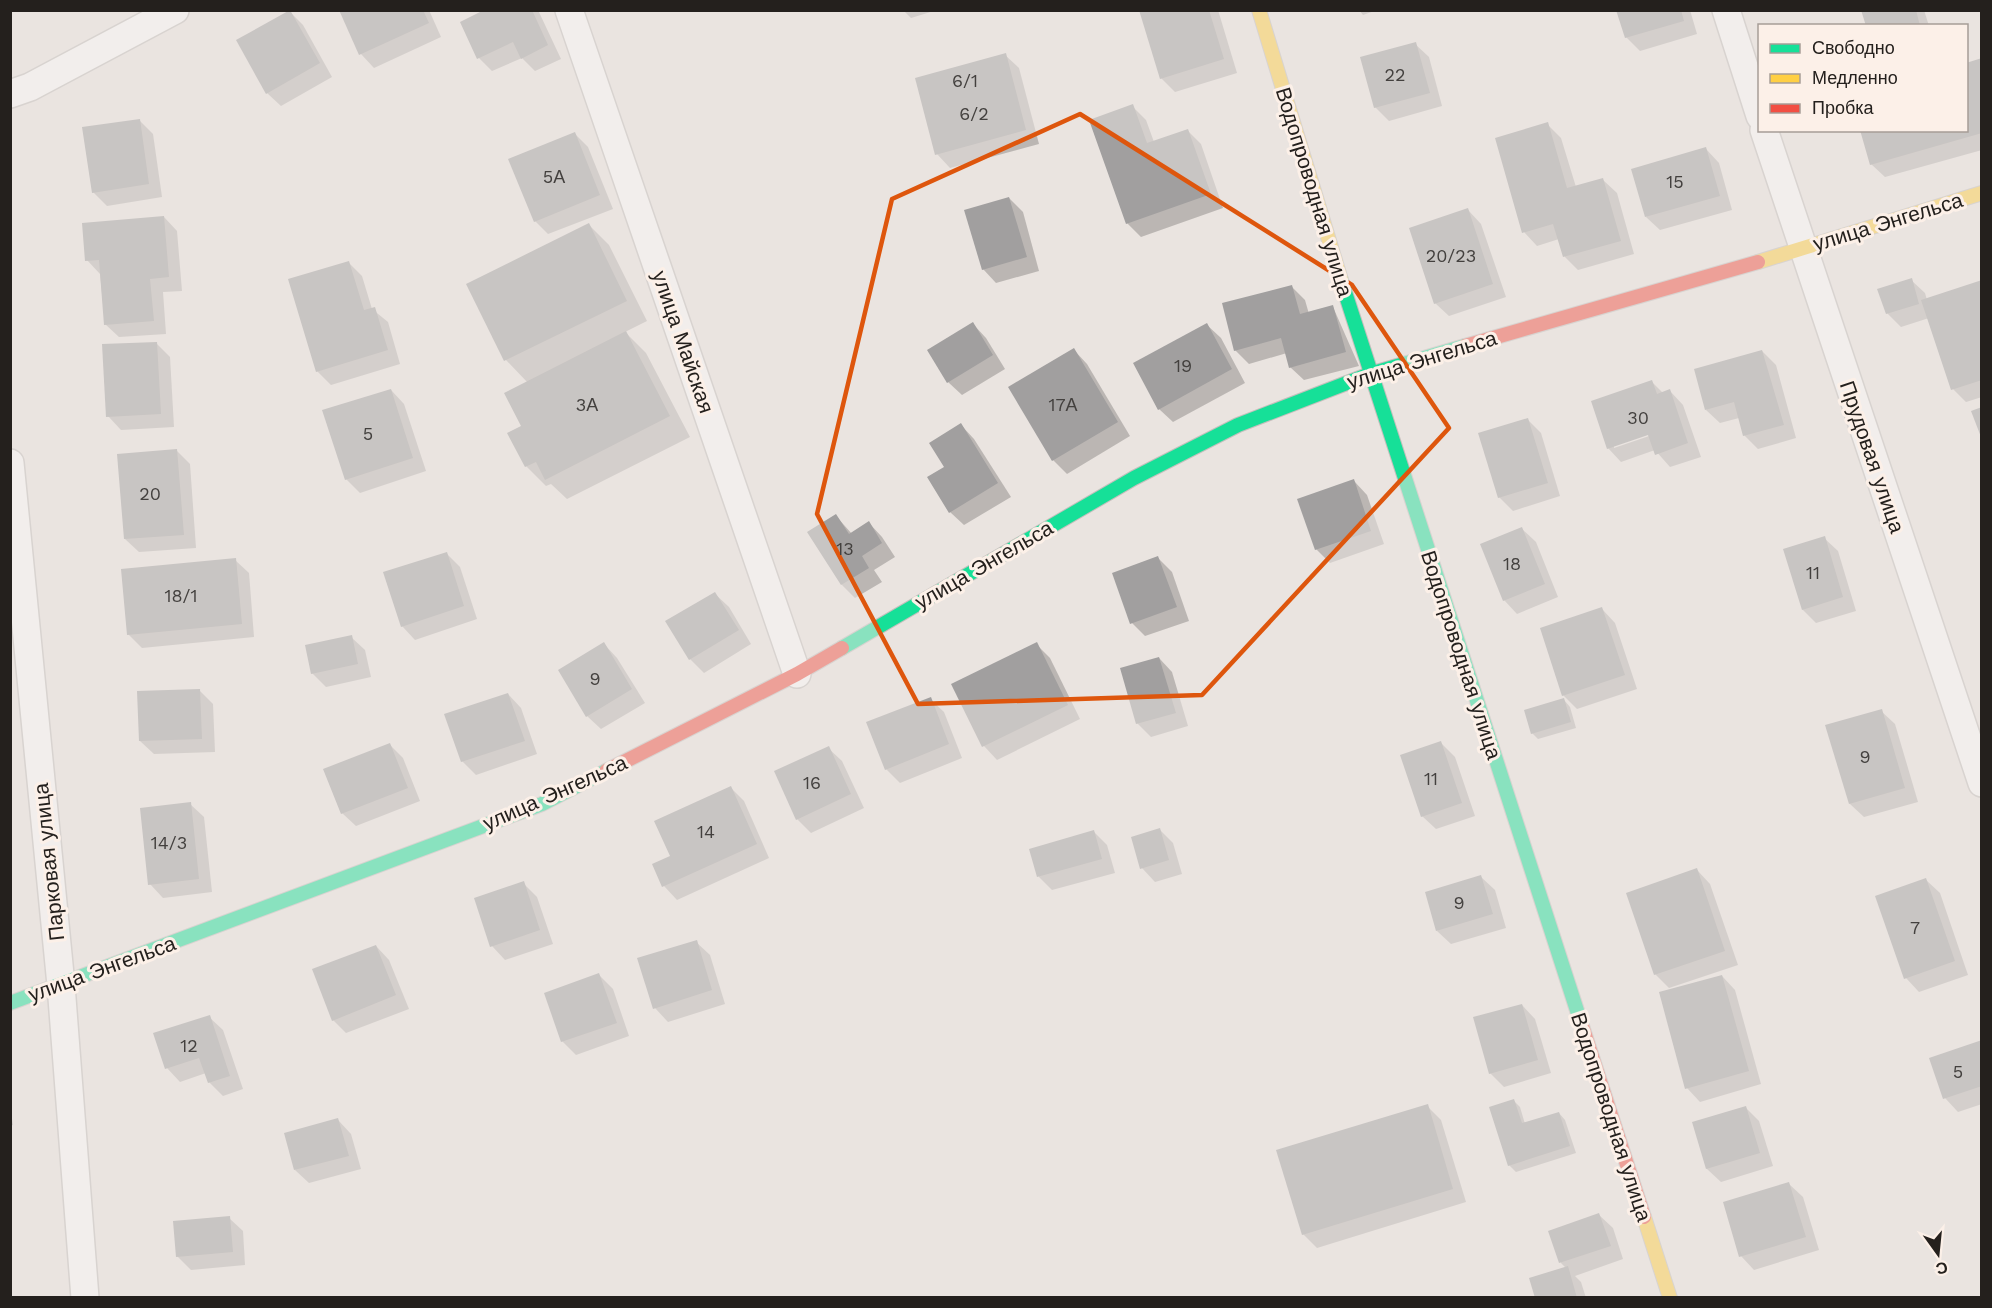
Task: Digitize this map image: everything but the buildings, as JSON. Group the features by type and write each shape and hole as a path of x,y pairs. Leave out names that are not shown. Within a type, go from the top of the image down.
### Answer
{"street":[{"path":"10,94 30,87 175,10"},
{"name":"улица Майская","path":"569,10 797,674"},
{"name":"Водопроводная улица","path":"1259,10 1370,374 1670,1298"},
{"path":"1726,10 1758,110"},
{"name":"Прудовая улица","path":"1765,132 1982,783"},
{"name":"улица Энгельса","path":"10,1003 542,804 797,674 1134,478 1239,425 1370,374 1803,249 1982,193"},
{"name":"Парковая улица","path":"10,463 61,985 85,1298"}],"highlighted area":[{"path":"1080,114 1352,285 1449,428 1202,695 918,704 817,514 892,199"}],"traffic: fast":[{"path":"1341,280 1582,1026"},
{"path":"842,648 1134,478 1238,425 1370,374 1465,346"},
{"path":"10,1003 542,804 606,771"}],"traffic: slow":[{"path":"1259,10 1341,280"},
{"path":"1758,262 1982,193"},
{"path":"1644,1217 1670,1298"}],"traffic: jam":[{"path":"1465,346 1758,262"},
{"path":"606,771 797,674 842,648"},
{"path":"1582,1026 1644,1217"}]}
